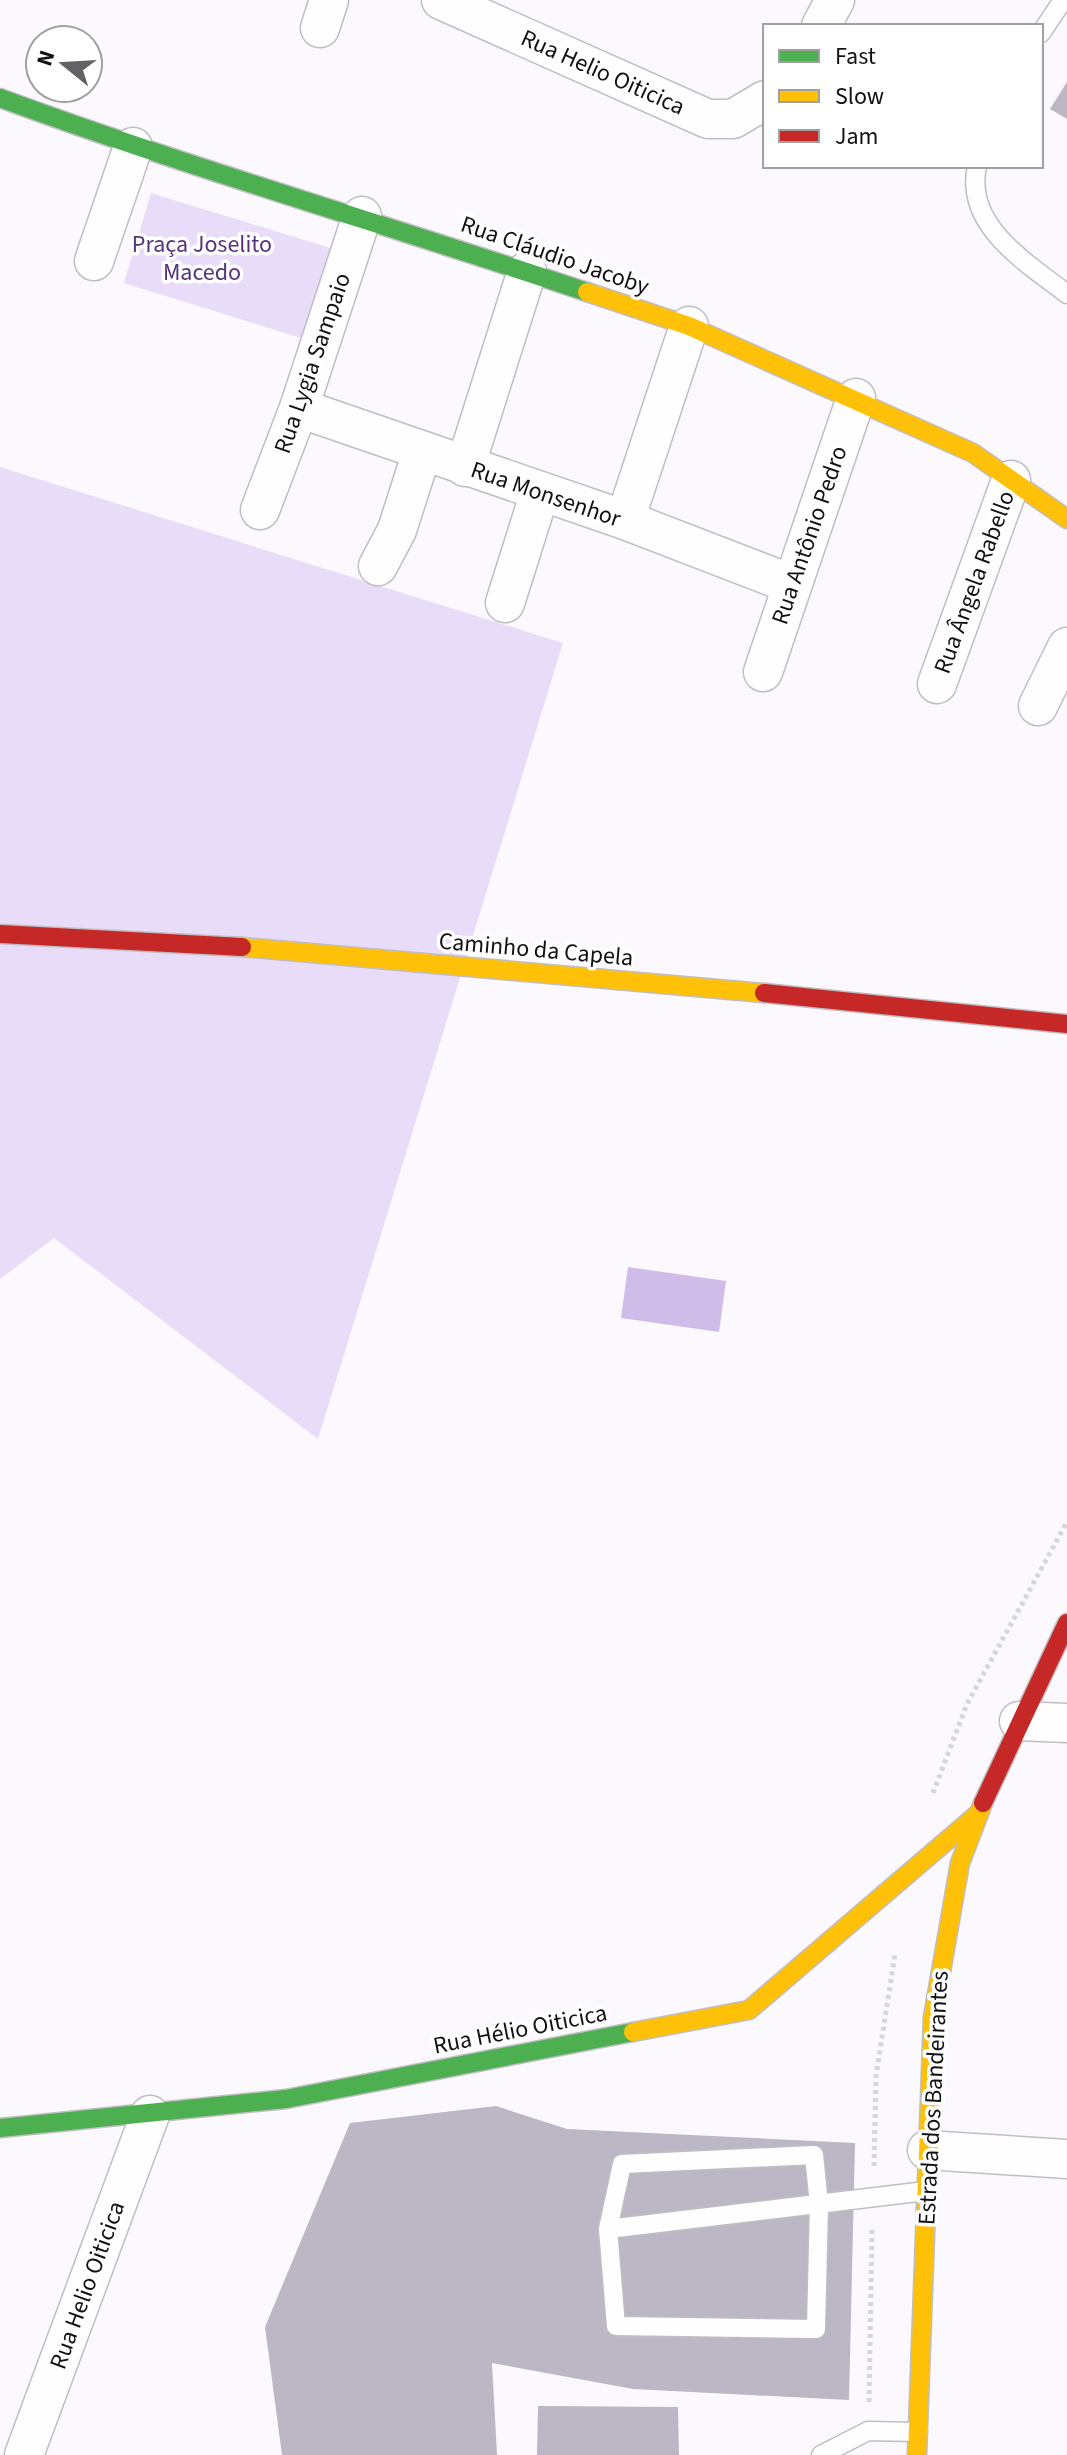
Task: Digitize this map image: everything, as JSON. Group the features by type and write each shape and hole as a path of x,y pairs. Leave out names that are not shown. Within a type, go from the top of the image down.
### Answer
{"street":[{"name":"Rua Helio Oiticica","path":"441,0 708,119 733,119 763,101"},
{"path":"822,24 835,0"},
{"name":"Rua Cláudio Jacoby","path":"0,98 133,147 362,216 689,326 856,398 973,453 1067,519"},
{"path":"94,261 133,147"},
{"name":"Rua Lygia Sampaio","path":"260,510 299,408 362,216"},
{"path":"465,467 527,271"},
{"path":"625,520 689,326"},
{"name":"Rua Antônio Pedro","path":"763,672 856,398"},
{"name":"Rua Monsenhor","path":"299,408 625,520 791,584"},
{"path":"378,566 397,530 422,452"},
{"name":"Rua Ângela Rabello","path":"937,684 1011,480"},
{"path":"505,603 540,492"},
{"path":"1038,706 1067,647"},
{"name":"Caminho da Capela","path":"0,934 173,941 923,1007 1067,1024"},
{"name":"Estrada dos Bandeirantes","path":"917,2455 933,2017 939,1974 960,1863 1019,1721 1067,1623"},
{"path":"1019,1721 1067,1723"},
{"name":"Rua Hélio Oiticica","path":"0,2128 286,2099 749,2010 979,1813"},
{"name":"Rua Helio Oiticica","path":"24,2455 150,2115"},
{"path":"927,2150 1067,2159"}],"lane":[{"path":"1043,30 1063,0"},
{"path":"977,168 975,199 990,228 1019,257 1067,294"},
{"path":"814,2155 819,2204 816,2329 616,2326 608,2229 622,2164 814,2155"},
{"path":"608,2229 926,2191"},
{"path":"821,2455 868,2431 918,2432"}],"green space":[{"name":"Praça Joselito Macedo","path":"151,193 337,250 307,340 124,283"},
{"path":"0,467 563,643 318,1439 54,1238 0,1279"}],"shaded area":[{"path":"628,1267 726,1281 719,1332 621,1318"}],"building":[{"path":"1067,82 1067,119 1050,109"},
{"path":"496,2106 567,2129 855,2143 849,2400 633,2389 492,2363 497,2455 282,2455 265,2327 350,2123"},
{"path":"538,2406 678,2407 679,2455 537,2455"}],"traffic: fast":[{"path":"0,98 146,149 587,292"},
{"path":"0,2128 286,2099 633,2032"}],"traffic: slow":[{"path":"587,292 689,326 973,453 1067,519"},
{"path":"242,947 764,993"},
{"path":"917,2455 933,2017 960,1863 983,1803"},
{"path":"633,2032 749,2010 979,1813"}],"traffic: jam":[{"path":"0,934 242,947"},
{"path":"764,993 1067,1024"},
{"path":"983,1803 1067,1623"}]}
